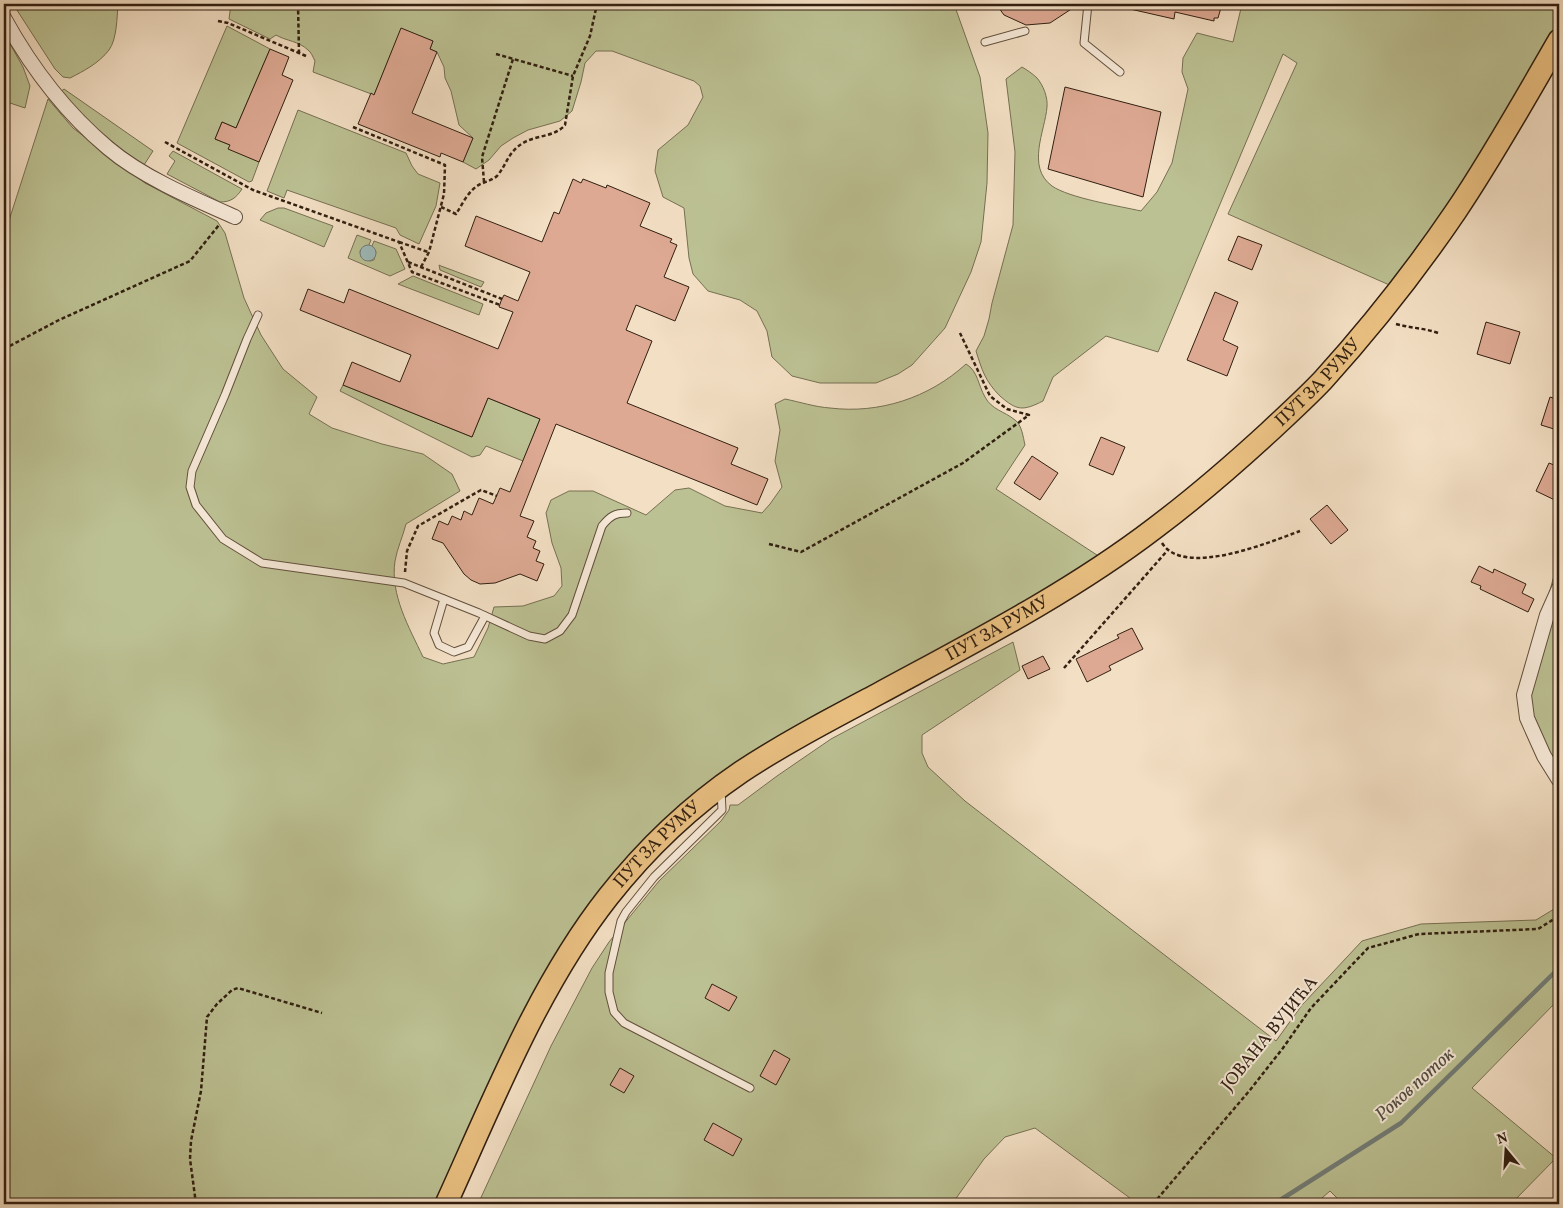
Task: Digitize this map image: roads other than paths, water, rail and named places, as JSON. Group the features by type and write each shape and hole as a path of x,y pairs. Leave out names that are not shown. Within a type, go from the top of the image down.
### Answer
{"main road":[{"name":"ПУТ ЗА РУМУ","path":"446,1204 510,1062 557,975 592,919 631,870 691,811 739,774 831,718 1054,595 1116,556 1154,529 1240,458 1321,382 1379,314 1422,259 1457,210 1493,153 1559,40"}],"street":[{"path":"4,18 14,37 50,89 82,125 109,150 157,180 232,216"},
{"path":"1559,588 1547,615 1524,695 1527,718 1544,756 1559,780"}],"lane":[{"path":"1088,4 1084,44 1120,72"},
{"path":"985,42 1025,31"},
{"path":"258,315 246,338 225,395 192,471 190,487 196,505 223,539 262,563 404,583 529,636 545,639 560,631 572,614 602,526 609,517 616,513 627,513"},
{"path":"444,599 434,633 439,645 454,652 468,647 485,616"},
{"path":"720,788 722,810 654,877 626,912 615,942 609,973 609,992 614,1012 624,1023 750,1088"}],"water":[{"path":"368,245 374,247 376,253 374,259 368,261 362,259 360,253 362,247"}],"waterway":[{"name":"Роков поток","path":"1274,1204 1401,1123 1559,968"}]}
